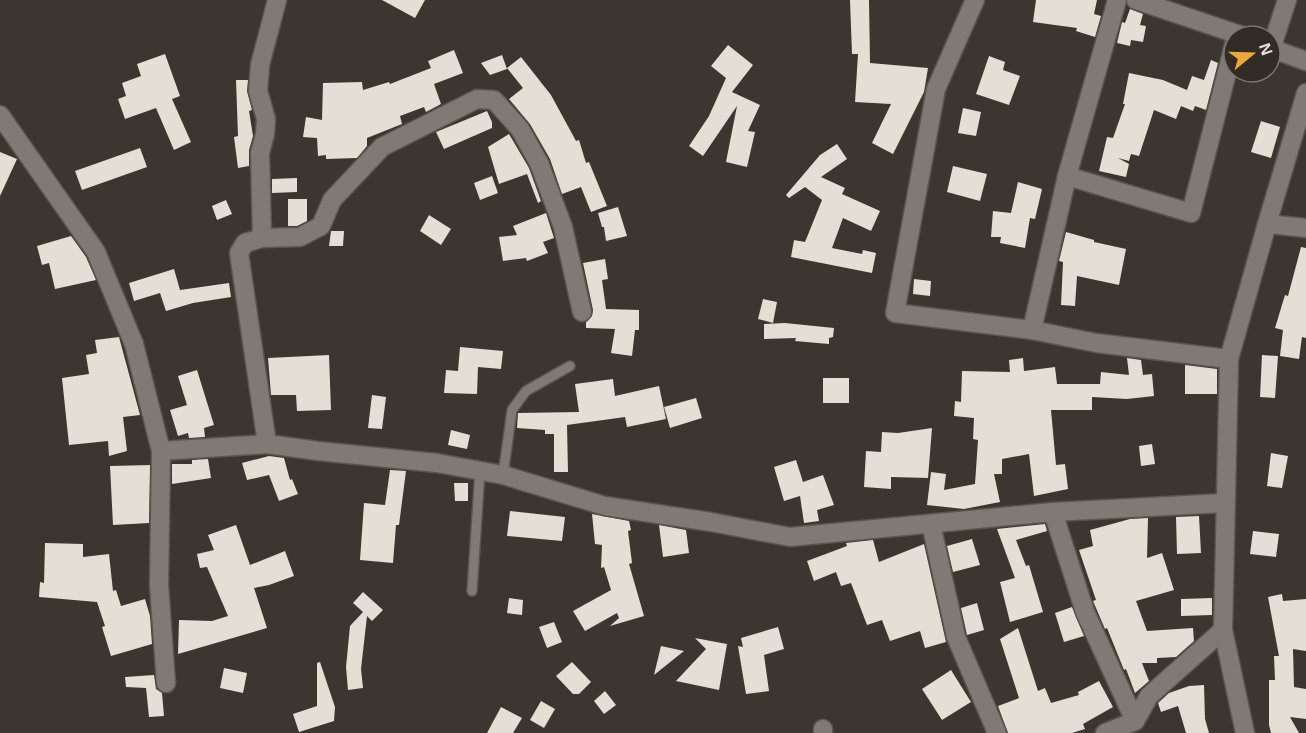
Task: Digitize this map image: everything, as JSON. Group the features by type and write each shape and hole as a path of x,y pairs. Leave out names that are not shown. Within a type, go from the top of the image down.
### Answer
{"street":[{"path":"262,238 260,153 266,119 258,91 260,65 277,0"},
{"path":"975,0 936,89 896,313 1032,330 1096,343 1229,360"},
{"path":"1032,330 1066,176 1117,0"},
{"path":"1279,24 1287,0"},
{"path":"1148,2 1222,31"},
{"path":"1282,52 1306,61"},
{"path":"1066,176 1191,213 1225,84"},
{"path":"1245,733 1223,630 1229,360 1306,93"},
{"path":"267,444 239,253 245,243 262,238 300,237 321,226 332,200 382,147 477,99 494,100 520,129 539,164 563,227 582,312"},
{"path":"0,116 96,252 134,344 160,451 159,585 166,683"},
{"path":"1267,224 1306,228"},
{"path":"160,451 267,444 437,463 502,475 605,506 790,537 1053,512 1225,502"},
{"path":"1053,512 1085,612 1136,721"},
{"path":"931,524 956,637 997,733"},
{"path":"1105,733 1136,721 1149,696 1223,630"}],"lane":[{"path":"502,475 512,410 526,391 570,366"},
{"path":"472,591 480,471"}],"building":[{"path":"382,0 425,0 415,18"},
{"path":"850,0 869,0 870,63 928,68 924,92 893,154 872,143 891,104 855,102 858,54 852,54"},
{"path":"1036,0 1097,0 1094,14 1101,16 1095,37 1076,31 1077,28 1033,22"},
{"path":"1130,9 1143,14 1140,25 1146,26 1143,42 1131,40 1130,46 1117,43 1122,22 1125,23"},
{"path":"728,45 753,65 732,92 760,105 748,131 755,132 747,167 726,162 737,106 703,156 689,146 709,116 726,78 711,66"},
{"path":"454,50 463,73 434,84 441,104 426,112 424,107 400,116 402,124 367,138 367,146 357,158 326,159 326,155 318,156 317,138 303,137 306,117 322,120 323,83 362,82 363,90 389,82 390,84 431,68 428,61"},
{"path":"165,54 180,96 172,99 191,142 174,150 156,108 125,119 118,99 126,96 122,83 141,76 137,64"},
{"path":"502,55 507,69 490,75 481,63"},
{"path":"989,56 1005,62 1003,70 1020,76 1009,105 976,94"},
{"path":"521,57 551,95 576,141 579,140 586,163 589,162 607,206 591,212 581,187 562,194 550,159 530,124 509,99 523,88 507,68"},
{"path":"1211,60 1218,63 1206,110 1195,106 1193,111 1181,106 1176,119 1154,110 1139,156 1131,154 1129,161 1118,158 1129,164 1126,177 1099,171 1107,137 1113,138 1125,104 1123,104 1129,73 1163,80 1187,90 1192,76 1204,80"},
{"path":"236,80 248,80 247,91 252,110 249,111 253,136 249,150 249,166 238,168 234,137 238,136"},
{"path":"963,108 981,112 976,136 958,133"},
{"path":"487,111 492,128 444,149 436,132"},
{"path":"1261,121 1280,127 1271,158 1251,152"},
{"path":"509,134 529,168 541,201 538,203 527,174 499,184 488,147"},
{"path":"837,144 847,159 821,177 845,188 842,194 880,211 871,231 843,218 832,248 862,254 863,250 876,253 872,273 791,257 794,240 805,242 822,200 805,187 789,198 786,195 820,155"},
{"path":"140,148 147,167 82,190 75,171"},
{"path":"0,152 17,159 0,196"},
{"path":"953,166 987,174 980,201 947,192"},
{"path":"492,176 498,193 480,200 474,183"},
{"path":"297,178 297,192 272,193 272,179"},
{"path":"1018,182 1042,189 1035,219 1030,218 1025,248 1000,243 1001,237 991,237 993,211 1011,213"},
{"path":"288,199 307,199 307,221 297,226 288,226"},
{"path":"226,200 232,214 217,220 212,206"},
{"path":"618,207 627,236 606,241 604,227 602,227 598,213"},
{"path":"546,213 554,238 543,242 548,253 527,261 526,258 503,261 499,237 517,235 513,226"},
{"path":"429,215 451,229 441,245 420,231"},
{"path":"331,231 344,231 343,246 329,246"},
{"path":"1066,232 1094,240 1094,242 1126,249 1119,285 1077,276 1075,306 1061,305 1063,262 1059,261"},
{"path":"71,236 86,257 96,280 55,289 49,263 42,265 37,246"},
{"path":"1301,247 1306,248 1306,338 1302,337 1299,359 1280,356 1283,330 1275,328 1285,295 1288,296"},
{"path":"605,259 608,279 602,280 606,309 639,310 639,330 635,330 632,356 611,353 615,329 586,328 586,322 592,316 593,310 583,263"},
{"path":"174,269 180,290 229,283 231,297 193,303 166,311 160,293 134,301 129,283"},
{"path":"914,279 931,281 930,296 913,294"},
{"path":"763,299 777,302 773,323 758,319"},
{"path":"785,323 834,328 833,337 829,338 829,344 795,341 796,338 764,339 764,324"},
{"path":"119,337 140,415 123,417 127,451 109,456 108,441 69,445 62,378 89,374 86,355 97,353 95,340"},
{"path":"460,347 503,351 501,369 478,367 477,394 444,393 446,370 458,371"},
{"path":"329,355 331,410 297,411 296,395 271,395 268,358"},
{"path":"1262,355 1278,356 1275,398 1260,397"},
{"path":"1023,358 1024,371 1055,367 1057,384 1100,384 1101,372 1129,375 1127,358 1141,360 1143,375 1152,374 1154,396 1127,399 1092,397 1092,410 1051,410 1056,465 1065,464 1068,489 1034,496 1029,454 1002,459 1002,474 994,474 1000,502 964,509 927,505 931,472 946,474 944,490 975,484 978,440 973,439 974,418 954,416 955,401 961,402 962,371 1010,372 1009,360"},
{"path":"1185,365 1217,369 1217,394 1185,394"},
{"path":"197,370 214,425 204,428 205,437 189,438 188,433 178,436 170,410 187,405 178,376"},
{"path":"823,378 849,378 849,403 823,403"},
{"path":"613,379 615,396 659,386 666,419 627,427 625,417 567,425 568,472 554,472 554,434 545,434 545,430 517,428 518,413 579,412 575,384"},
{"path":"372,395 386,397 382,429 368,428"},
{"path":"696,398 702,418 670,428 664,407"},
{"path":"932,428 928,478 891,477 891,489 864,487 866,451 881,452 882,432 898,433"},
{"path":"451,430 470,435 467,449 448,445"},
{"path":"1152,444 1155,464 1141,466 1139,446"},
{"path":"1271,453 1288,456 1282,488 1267,486"},
{"path":"269,456 284,458 290,480 292,479 298,494 279,501 269,475 247,480 242,463"},
{"path":"208,459 211,478 172,484 172,464 192,464 192,460"},
{"path":"796,460 803,482 823,475 834,505 817,510 819,521 804,523 800,496 784,501 774,467"},
{"path":"150,465 149,523 113,525 110,466"},
{"path":"390,470 406,471 399,525 396,525 393,563 360,560 364,503 385,505"},
{"path":"454,483 468,483 468,501 455,501"},
{"path":"510,511 565,517 562,541 507,536"},
{"path":"592,514 629,521 632,563 629,564 644,616 610,626 619,618 617,613 585,631 573,611 611,590 604,567 601,568 602,545 595,544"},
{"path":"1199,516 1201,553 1177,554 1176,517"},
{"path":"1148,518 1147,558 1162,553 1174,590 1136,601 1147,631 1193,628 1194,641 1176,657 1157,658 1157,663 1142,663 1149,681 1135,693 1093,601 1096,600 1079,550 1093,546 1090,530 1130,519"},
{"path":"1045,524 1047,531 1016,540 1026,566 1029,565 1043,612 1010,622 1000,582 1015,578 997,529"},
{"path":"236,525 250,565 285,551 294,576 254,588 267,628 178,654 179,620 212,621 228,616 207,567 200,568 197,554 214,550 208,535"},
{"path":"659,525 686,530 689,553 663,557"},
{"path":"1253,531 1279,534 1276,557 1250,554"},
{"path":"972,539 980,565 953,572 947,546"},
{"path":"873,540 879,562 924,544 946,642 925,648 920,631 890,641 882,620 867,625 851,583 841,586 836,572 814,581 807,561 847,546 846,543"},
{"path":"45,543 83,544 83,557 109,554 113,591 116,590 121,606 145,599 150,616 152,644 111,656 97,602 39,597 40,582 44,583"},
{"path":"363,592 383,610 372,621 367,616 361,669 363,688 348,690 346,667 350,626 363,612 353,603"},
{"path":"1282,594 1283,601 1306,599 1306,651 1293,649 1294,687 1306,689 1306,719 1290,717 1299,733 1271,733 1269,725 1269,680 1275,680 1274,656 1279,656 1268,597"},
{"path":"509,598 523,600 522,615 507,613"},
{"path":"1212,598 1212,615 1181,616 1181,599"},
{"path":"977,603 984,630 967,635 961,608"},
{"path":"1072,607 1084,636 1064,642 1055,613"},
{"path":"554,622 562,642 547,648 539,627"},
{"path":"778,627 784,649 764,655 769,691 746,694 738,646 743,647 741,638"},
{"path":"1018,628 1038,691 1045,688 1051,703 1079,695 1078,692 1099,681 1113,707 1083,724 1085,729 1072,733 1008,733 998,706 1019,698 1000,639"},
{"path":"695,638 727,644 719,690 676,681 706,649"},
{"path":"661,646 684,651 654,675"},
{"path":"320,662 335,707 334,721 299,732 293,714 317,706 317,663"},
{"path":"572,662 591,682 579,694 573,694 556,676"},
{"path":"224,668 247,673 243,693 220,688"},
{"path":"951,670 971,702 942,720 922,689"},
{"path":"154,675 156,689 162,693 164,716 149,717 146,688 126,687 125,677"},
{"path":"1204,685 1205,719 1209,733 1186,733 1178,706 1161,712 1158,703 1169,693 1189,686"},
{"path":"605,691 616,705 604,714 594,701"},
{"path":"541,701 555,709 544,728 530,720"},
{"path":"501,707 522,718 513,733 487,733"}]}
